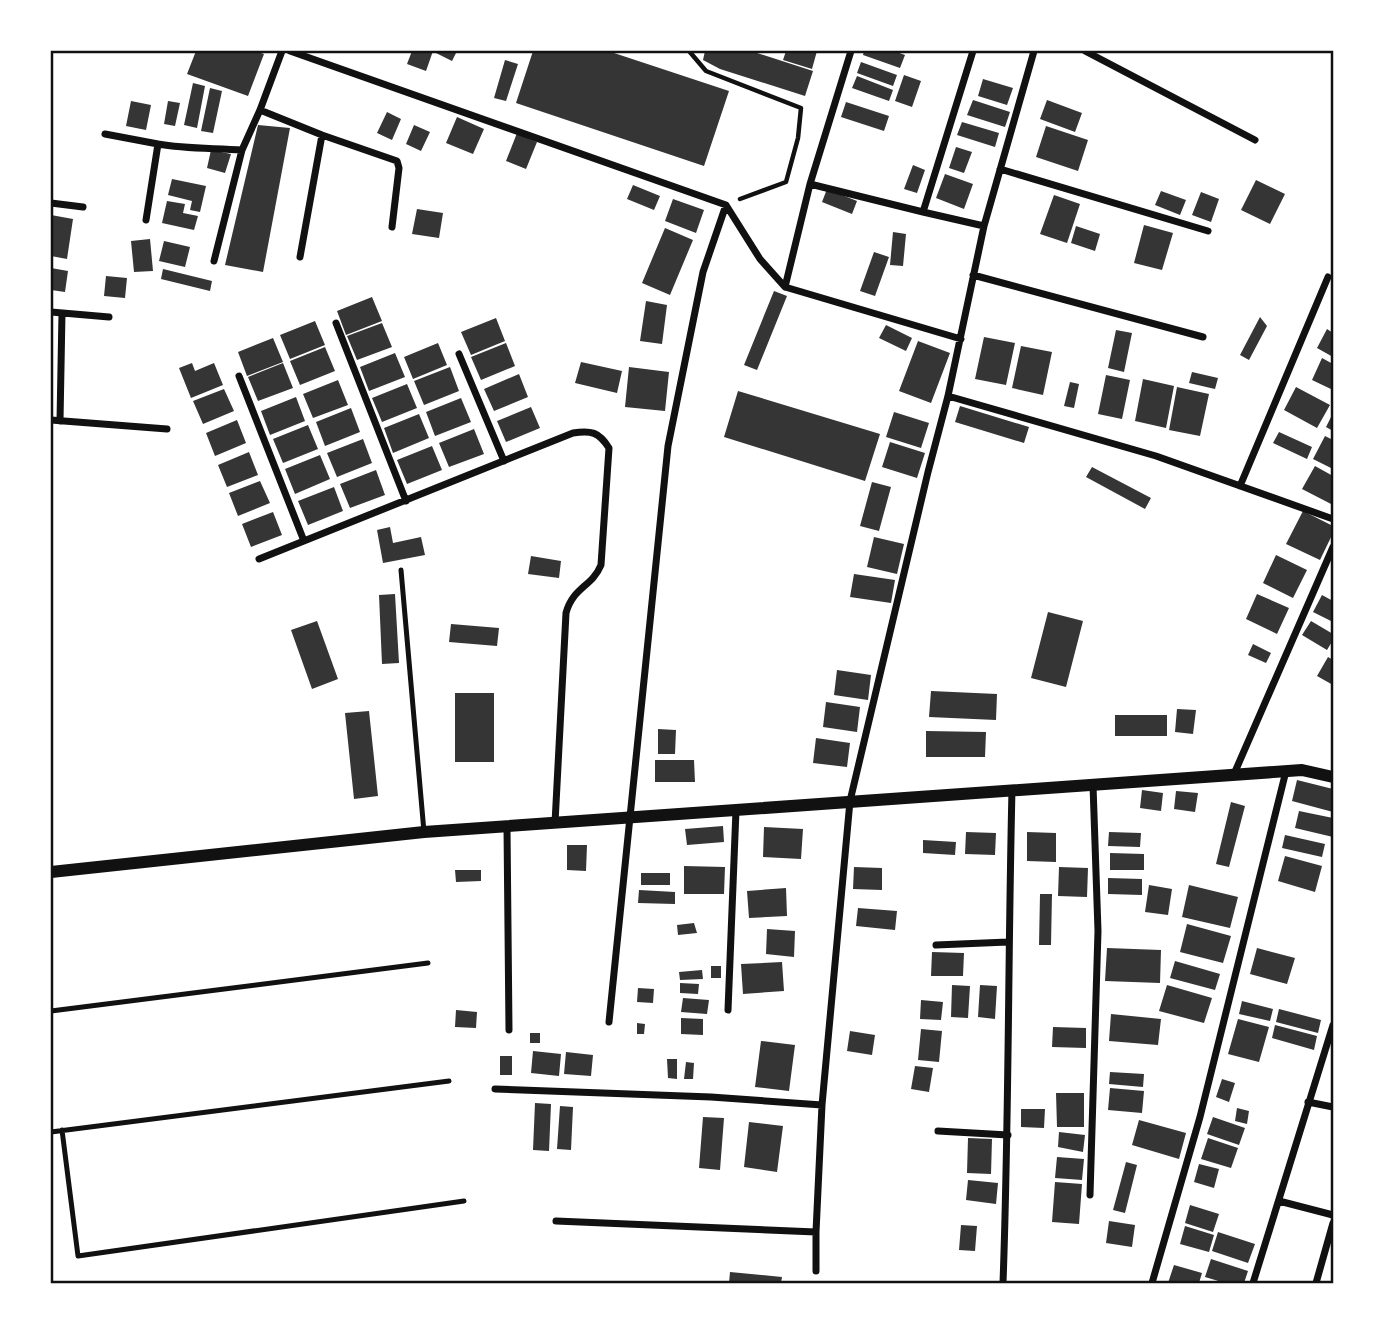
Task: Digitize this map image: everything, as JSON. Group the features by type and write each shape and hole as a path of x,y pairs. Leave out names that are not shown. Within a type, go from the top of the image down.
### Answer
{"street":[{"path":"214,261 242,150 282,51"},
{"path":"290,51 726,205 760,259 785,287 961,339"},
{"path":"785,287 810,184 851,51"},
{"path":"923,212 973,51"},
{"path":"816,1271 822,1105 850,801 948,396 984,226 1034,51"},
{"path":"1085,51 1255,140"},
{"path":"260,110 397,161 399,168 392,227"},
{"path":"105,134 177,148 195,146 242,150"},
{"path":"300,257 322,135"},
{"path":"146,220 158,144"},
{"path":"1000,169 1208,231"},
{"path":"810,184 984,226"},
{"path":"51,203 83,207"},
{"path":"609,1023 668,446 703,272 726,205"},
{"path":"973,275 1203,337"},
{"path":"1240,486 1328,277"},
{"path":"51,312 109,317"},
{"path":"60,421 62,313"},
{"path":"335,323 406,501"},
{"path":"459,354 504,461"},
{"path":"239,376 304,541"},
{"path":"948,396 1156,456 1333,519"},
{"path":"51,420 167,429"},
{"path":"259,559 573,433 588,431 601,436 609,448 601,565 597,574 570,598 566,613 555,823"},
{"path":"1234,775 1333,547"},
{"path":"1152,1283 1200,1117 1286,771"},
{"path":"51,872 424,831 629,819 1286,771 1333,775"},
{"path":"1090,1195 1098,931 1093,785"},
{"path":"1003,1283 1008,1135 1008,942 1012,790"},
{"path":"728,1010 736,810"},
{"path":"507,827 509,1030"},
{"path":"936,945 1008,942"},
{"path":"1253,1283 1333,1025"},
{"path":"495,1089 822,1105"},
{"path":"1308,1102 1333,1107"},
{"path":"938,1131 1008,1135"},
{"path":"1279,1200 1333,1215"},
{"path":"556,1221 816,1232"},
{"path":"1316,1283 1333,1223"}],"lane":[{"path":"401,570 424,831"},
{"path":"51,1011 428,963"},
{"path":"51,1132 449,1081"},
{"path":"62,1130 78,1256 464,1201"}],"path":[{"path":"689,51 706,71 801,108 798,138 786,182 726,205"}],"building":[{"path":"196,51 255,51 264,54 248,96 187,74"},
{"path":"412,51 433,51 426,71 407,64"},
{"path":"457,51 452,61 436,53"},
{"path":"533,51 608,51 729,91 704,166 516,103"},
{"path":"705,51 751,51 813,71 805,96 720,69 703,60"},
{"path":"786,51 817,51 812,69 783,60"},
{"path":"864,51 894,51 905,55 900,68 863,55"},
{"path":"505,60 518,64 506,101 494,98"},
{"path":"861,62 897,75 893,86 857,73"},
{"path":"904,75 921,81 912,107 895,101"},
{"path":"857,76 893,90 889,101 852,88"},
{"path":"983,79 1013,88 1007,105 978,96"},
{"path":"193,83 205,86 197,128 184,125"},
{"path":"210,88 222,91 213,133 201,131"},
{"path":"973,100 1010,112 1005,127 967,115"},
{"path":"1047,100 1082,113 1075,132 1040,119"},
{"path":"131,101 151,105 146,130 126,126"},
{"path":"168,101 180,103 175,126 164,124"},
{"path":"846,102 889,116 884,131 841,117"},
{"path":"387,112 401,119 392,140 377,133"},
{"path":"457,117 484,129 473,154 446,143"},
{"path":"962,122 999,133 995,147 957,135"},
{"path":"258,125 290,128 263,272 225,265"},
{"path":"414,125 430,132 421,151 406,144"},
{"path":"1046,126 1088,140 1078,171 1036,157"},
{"path":"517,133 537,142 526,169 506,161"},
{"path":"956,147 972,152 964,173 949,168"},
{"path":"211,150 231,154 225,173 207,168"},
{"path":"913,165 925,170 917,193 904,189"},
{"path":"945,174 973,184 964,209 936,198"},
{"path":"172,179 206,186 200,212 190,210 192,201 168,195"},
{"path":"1256,180 1285,194 1270,224 1241,210"},
{"path":"633,185 660,196 654,210 627,199"},
{"path":"827,189 857,201 852,214 822,202"},
{"path":"1161,191 1186,200 1180,215 1155,205"},
{"path":"1201,192 1219,199 1211,222 1192,215"},
{"path":"1054,195 1080,204 1067,243 1040,234"},
{"path":"673,199 704,210 696,233 665,221"},
{"path":"167,201 185,204 183,213 198,216 194,230 162,223"},
{"path":"417,209 443,213 439,238 412,234"},
{"path":"51,215 73,219 67,259 51,256"},
{"path":"1144,225 1173,233 1162,270 1134,263"},
{"path":"1076,226 1100,234 1095,251 1071,243"},
{"path":"665,228 693,240 670,295 642,283"},
{"path":"893,232 906,234 903,266 890,265"},
{"path":"150,239 153,271 134,272 131,241"},
{"path":"164,241 190,247 185,267 159,261"},
{"path":"874,252 889,257 875,296 860,291"},
{"path":"51,268 68,271 65,292 51,290"},
{"path":"163,269 212,281 210,291 161,279"},
{"path":"106,276 127,278 125,298 104,296"},
{"path":"774,291 787,296 757,370 744,365"},
{"path":"372,297 382,321 346,335 337,311"},
{"path":"646,301 667,305 662,344 640,341"},
{"path":"1260,317 1267,326 1249,360 1240,355"},
{"path":"496,318 505,341 471,355 461,332"},
{"path":"315,321 325,345 290,359 280,335"},
{"path":"382,323 392,347 357,360 347,336"},
{"path":"886,325 912,338 906,351 879,338"},
{"path":"1327,329 1333,333 1333,357 1317,348"},
{"path":"1116,330 1132,333 1124,372 1108,368"},
{"path":"984,337 1015,343 1006,385 975,379"},
{"path":"273,338 283,362 247,376 238,352"},
{"path":"918,341 950,353 931,403 899,391"},
{"path":"438,343 447,365 413,379 404,357"},
{"path":"506,343 515,366 481,380 471,357"},
{"path":"1021,346 1052,352 1043,395 1012,388"},
{"path":"325,347 335,371 300,385 290,361"},
{"path":"395,353 405,377 369,391 360,367"},
{"path":"1322,358 1333,364 1333,390 1312,380"},
{"path":"581,362 622,371 617,393 575,383"},
{"path":"192,363 195,371 214,363 223,385 191,398 179,368"},
{"path":"283,363 293,388 258,401 248,377"},
{"path":"450,367 459,391 424,405 414,381"},
{"path":"629,367 669,372 665,411 625,407"},
{"path":"1192,372 1218,378 1215,389 1189,383"},
{"path":"519,374 528,397 494,411 484,389"},
{"path":"1106,375 1130,380 1122,419 1098,414"},
{"path":"1143,379 1174,386 1166,428 1135,421"},
{"path":"338,380 348,405 313,418 303,394"},
{"path":"1070,382 1079,384 1074,408 1064,406"},
{"path":"407,384 417,408 382,422 372,398"},
{"path":"1177,387 1209,394 1200,436 1169,430"},
{"path":"1296,387 1330,405 1317,428 1284,410"},
{"path":"224,389 234,411 203,424 193,401"},
{"path":"738,391 880,434 865,481 724,437"},
{"path":"296,397 305,421 270,435 261,411"},
{"path":"461,398 471,422 435,436 426,412"},
{"path":"960,406 1029,427 1024,443 955,422"},
{"path":"531,407 540,428 506,442 497,421"},
{"path":"351,408 360,432 325,446 316,422"},
{"path":"894,412 929,423 921,448 886,437"},
{"path":"1333,413 1333,431 1326,427"},
{"path":"419,414 429,438 393,453 384,428"},
{"path":"237,420 246,443 215,456 206,433"},
{"path":"308,425 318,449 283,463 273,439"},
{"path":"474,429 484,454 449,467 439,443"},
{"path":"1279,432 1312,447 1307,459 1273,443"},
{"path":"1325,436 1333,440 1333,469 1313,459"},
{"path":"363,439 372,463 337,477 327,453"},
{"path":"890,442 925,453 917,478 882,467"},
{"path":"432,446 442,470 407,484 397,460"},
{"path":"249,452 258,475 227,487 218,465"},
{"path":"320,455 330,479 295,494 285,469"},
{"path":"1315,466 1333,476 1333,505 1302,489"},
{"path":"1092,467 1151,498 1145,509 1086,477"},
{"path":"376,470 385,495 350,508 340,484"},
{"path":"260,481 270,503 238,516 229,493"},
{"path":"872,482 891,487 879,531 860,526"},
{"path":"334,487 343,511 308,525 298,501"},
{"path":"1303,511 1333,526 1333,533 1320,560 1286,544"},
{"path":"273,512 282,535 251,547 242,524"},
{"path":"390,527 393,543 421,537 425,555 383,563 377,530"},
{"path":"874,537 904,544 897,574 867,567"},
{"path":"1276,555 1307,570 1293,598 1263,583"},
{"path":"531,556 561,561 559,578 528,574"},
{"path":"854,574 895,580 891,603 850,597"},
{"path":"395,594 399,663 382,664 379,595"},
{"path":"1257,594 1289,608 1277,634 1246,619"},
{"path":"1322,595 1333,601 1333,622 1313,612"},
{"path":"1048,612 1083,621 1066,687 1031,678"},
{"path":"317,621 338,679 312,689 291,630"},
{"path":"1311,621 1333,634 1333,640 1327,650 1302,635"},
{"path":"451,624 499,628 497,646 449,642"},
{"path":"1253,644 1271,653 1266,663 1248,655"},
{"path":"1328,657 1333,660 1333,685 1317,676"},
{"path":"837,670 871,675 868,700 834,695"},
{"path":"931,691 997,694 996,720 929,717"},
{"path":"455,693 494,693 494,762 455,762"},
{"path":"826,702 860,707 857,732 823,727"},
{"path":"1177,709 1196,710 1193,734 1175,732"},
{"path":"369,711 378,796 354,799 345,713"},
{"path":"1115,715 1167,715 1167,736 1115,736"},
{"path":"658,729 676,730 675,754 658,754"},
{"path":"926,731 986,732 985,757 926,757"},
{"path":"816,738 850,743 847,767 813,763"},
{"path":"655,760 694,760 695,782 655,782"},
{"path":"1297,780 1333,789 1333,812 1292,801"},
{"path":"1142,790 1163,793 1161,811 1140,808"},
{"path":"1176,791 1198,793 1195,812 1174,809"},
{"path":"1231,802 1245,806 1229,867 1216,864"},
{"path":"1299,811 1333,818 1333,837 1295,828"},
{"path":"723,826 724,842 687,845 685,829"},
{"path":"764,827 803,829 801,859 763,857"},
{"path":"966,832 996,833 995,855 965,854"},
{"path":"1027,832 1056,833 1056,862 1027,861"},
{"path":"1109,832 1141,833 1140,847 1108,846"},
{"path":"1285,835 1325,844 1322,857 1282,848"},
{"path":"923,840 956,842 955,855 923,853"},
{"path":"567,845 587,845 586,871 567,870"},
{"path":"1110,853 1144,854 1144,870 1110,870"},
{"path":"1285,856 1322,866 1315,892 1278,881"},
{"path":"684,866 725,867 724,894 684,894"},
{"path":"854,867 882,868 882,890 853,889"},
{"path":"1059,867 1088,868 1087,897 1058,896"},
{"path":"455,870 481,870 481,881 456,882"},
{"path":"641,873 670,873 670,885 641,885"},
{"path":"1108,878 1142,879 1142,895 1108,894"},
{"path":"1149,885 1172,889 1168,915 1145,912"},
{"path":"1189,885 1238,897 1230,928 1182,917"},
{"path":"786,888 787,916 749,918 747,891"},
{"path":"639,890 675,892 675,904 638,903"},
{"path":"1040,894 1052,894 1051,945 1039,945"},
{"path":"858,908 897,911 895,930 856,926"},
{"path":"694,923 697,933 678,935 677,925"},
{"path":"1187,924 1231,936 1223,963 1180,952"},
{"path":"767,929 795,931 794,957 766,954"},
{"path":"1107,948 1161,950 1160,983 1105,981"},
{"path":"1257,948 1295,958 1287,984 1250,974"},
{"path":"932,952 964,953 963,976 931,976"},
{"path":"1175,961 1220,974 1215,990 1170,978"},
{"path":"782,962 784,991 743,994 741,964"},
{"path":"711,966 721,966 721,978 711,978"},
{"path":"702,970 703,979 680,980 679,972"},
{"path":"680,983 699,984 698,994 680,993"},
{"path":"952,985 970,986 968,1018 951,1017"},
{"path":"980,985 997,986 995,1019 978,1017"},
{"path":"1167,985 1212,998 1204,1023 1159,1011"},
{"path":"638,988 654,989 653,1003 637,1002"},
{"path":"683,998 709,1000 707,1014 681,1012"},
{"path":"921,1000 943,1002 941,1020 920,1019"},
{"path":"1242,1001 1273,1009 1270,1021 1239,1014"},
{"path":"1279,1009 1321,1020 1318,1033 1276,1022"},
{"path":"456,1010 477,1012 476,1028 455,1027"},
{"path":"1111,1014 1161,1019 1158,1045 1109,1041"},
{"path":"681,1018 703,1019 703,1035 681,1034"},
{"path":"1238,1019 1269,1027 1259,1062 1228,1054"},
{"path":"637,1023 645,1024 644,1034 637,1034"},
{"path":"1275,1025 1317,1036 1314,1050 1272,1038"},
{"path":"1053,1027 1086,1028 1086,1048 1052,1047"},
{"path":"921,1029 942,1031 939,1062 918,1060"},
{"path":"850,1031 875,1035 872,1055 847,1051"},
{"path":"530,1033 540,1033 540,1043 530,1043"},
{"path":"761,1041 795,1045 789,1091 755,1087"},
{"path":"533,1051 561,1054 559,1076 531,1073"},
{"path":"566,1052 593,1055 591,1076 564,1074"},
{"path":"500,1056 512,1056 512,1075 500,1075"},
{"path":"667,1059 677,1059 677,1079 668,1078"},
{"path":"686,1062 694,1063 693,1079 684,1079"},
{"path":"915,1066 933,1068 929,1092 911,1089"},
{"path":"1110,1072 1144,1074 1143,1087 1109,1084"},
{"path":"1222,1079 1235,1083 1229,1102 1216,1097"},
{"path":"1110,1088 1144,1091 1142,1113 1108,1110"},
{"path":"1056,1093 1084,1093 1084,1127 1057,1127"},
{"path":"535,1103 551,1104 549,1151 533,1150"},
{"path":"560,1106 573,1107 571,1150 557,1149"},
{"path":"1237,1108 1249,1111 1247,1124 1235,1121"},
{"path":"1021,1109 1045,1109 1044,1128 1021,1127"},
{"path":"703,1117 724,1118 720,1170 699,1168"},
{"path":"1213,1117 1245,1128 1239,1145 1207,1134"},
{"path":"1139,1120 1186,1133 1179,1159 1132,1145"},
{"path":"749,1122 783,1126 777,1172 744,1167"},
{"path":"1059,1132 1085,1135 1083,1152 1058,1147"},
{"path":"968,1138 992,1139 991,1174 967,1173"},
{"path":"1208,1138 1238,1148 1231,1168 1201,1159"},
{"path":"1057,1157 1084,1159 1082,1180 1055,1178"},
{"path":"1126,1162 1137,1165 1125,1213 1113,1210"},
{"path":"1199,1164 1219,1169 1214,1188 1194,1182"},
{"path":"968,1180 998,1183 996,1204 966,1200"},
{"path":"1055,1182 1082,1184 1079,1224 1052,1222"},
{"path":"1190,1205 1219,1214 1213,1232 1185,1223"},
{"path":"1109,1221 1135,1225 1132,1247 1106,1243"},
{"path":"961,1225 977,1226 975,1251 959,1250"},
{"path":"1185,1226 1214,1235 1209,1252 1180,1244"},
{"path":"1218,1232 1255,1244 1248,1263 1212,1251"},
{"path":"1211,1259 1248,1271 1244,1283 1225,1283 1205,1277"},
{"path":"1174,1265 1202,1273 1199,1283 1168,1283"},
{"path":"730,1272 782,1277 781,1283 729,1283"}]}
